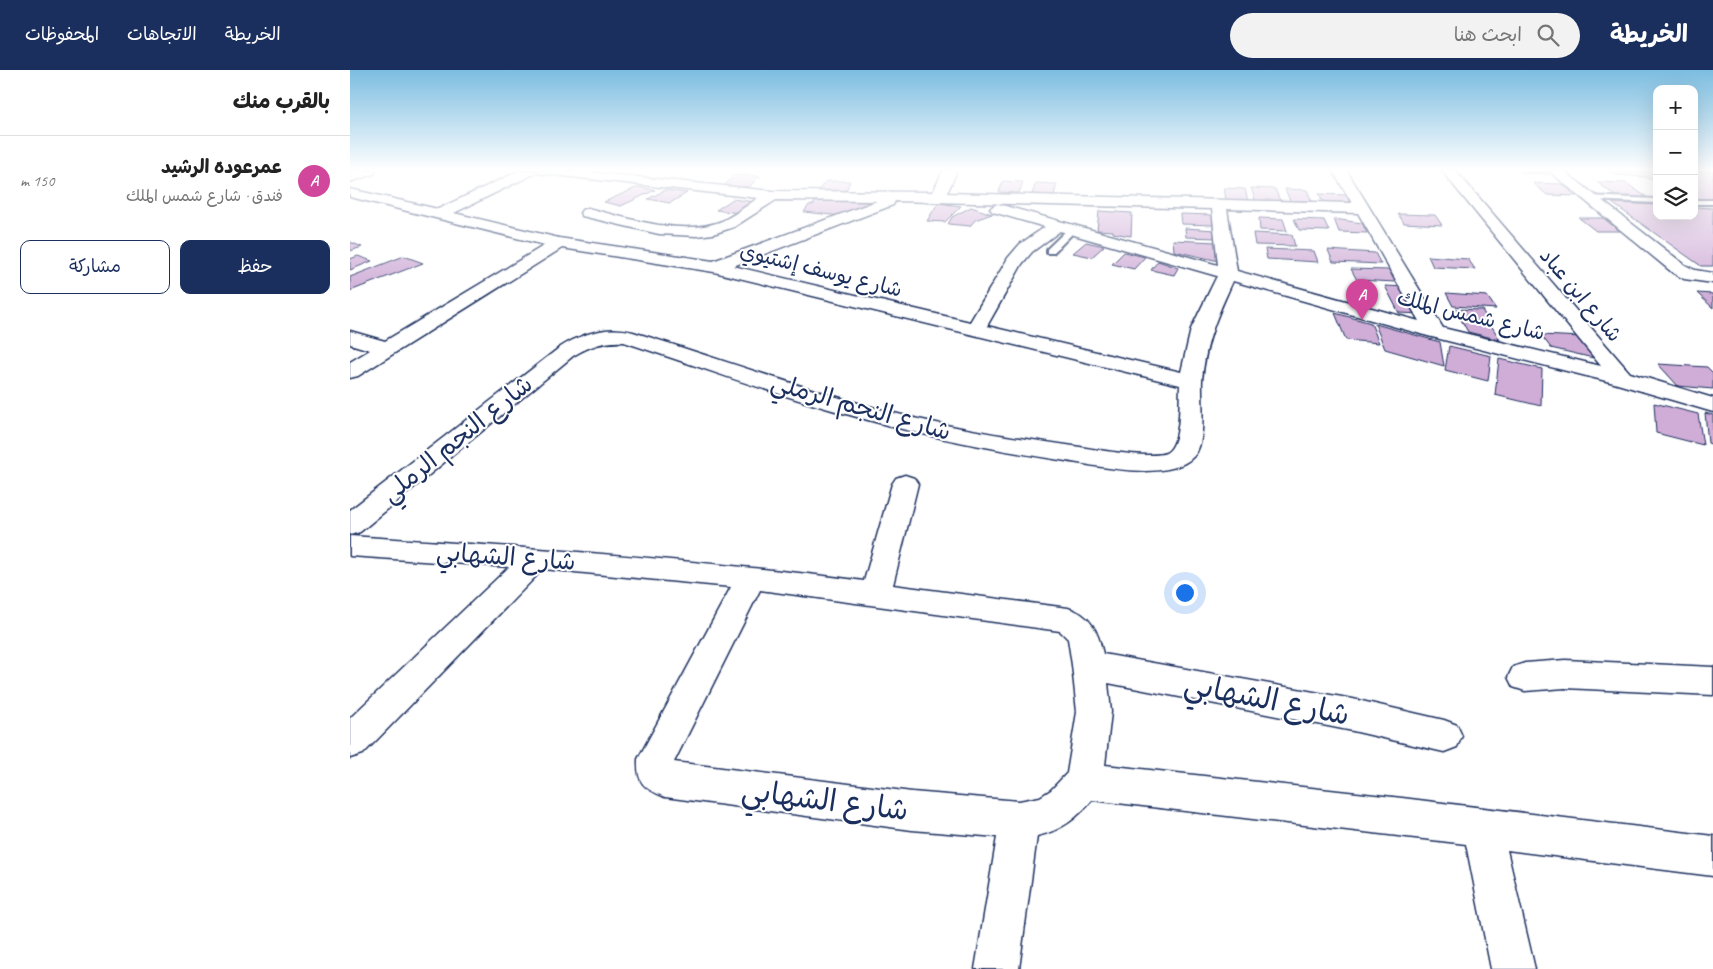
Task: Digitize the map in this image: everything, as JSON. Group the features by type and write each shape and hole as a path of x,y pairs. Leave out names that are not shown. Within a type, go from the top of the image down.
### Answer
{"street":[{"name":"شارع يوسف إشتيوي","path":"436,213 559,243 714,268 1191,381"},
{"path":"588,214 677,232 703,231 728,224 745,213"},
{"path":"714,268 859,213"},
{"name":"شارع شمس الملك","path":"1011,213 1228,272 1435,332 1622,378 1713,405"},
{"path":"1221,213 1228,272"},
{"path":"1365,213 1435,332"},
{"name":"شارع ابن عباد","path":"1484,213 1622,378"},
{"path":"1609,213 1680,269 1690,274 1713,278"},
{"path":"975,330 1014,262 1026,248 1065,228"},
{"path":"350,370 559,243"},
{"name":"شارع النجم الرملي","path":"350,524 566,352 592,337 610,334 626,336 886,418 944,432 1002,444 1105,459 1156,463 1174,459 1185,451 1189,436 1191,381 1201,329 1228,272"},
{"path":"350,337 386,348"},
{"path":"876,594 905,484"},
{"name":"شارع الشهابي","path":"350,546 536,558 751,578 1068,620 1075,625 1082,636 1089,665 1094,712 1084,781 1058,808 1046,816 1019,820 912,812 665,779 656,773 656,759 751,578"},
{"path":"350,742 536,558"},
{"name":"شارع الشهابي","path":"1089,665 1353,715 1444,736"},
{"path":"1525,677 1565,674 1713,681"},
{"path":"1084,781 1713,856"},
{"path":"997,969 1019,820"},
{"path":"1482,828 1513,969"}],"lane":[{"path":"1050,251 1065,228"}],"building":[{"path":"813,213 847,213 841,216"},
{"path":"932,213 954,213 945,222 927,221"},
{"path":"960,213 992,214 975,220 970,226 948,224 952,217"},
{"path":"1099,213 1132,213 1131,236 1113,233 1113,231 1097,230"},
{"path":"1626,213 1653,213 1653,220 1698,220 1698,213 1713,213 1713,266 1701,266"},
{"path":"1180,214 1213,215 1215,225 1181,224"},
{"path":"1398,214 1435,215 1442,225 1404,223"},
{"path":"1259,218 1283,219 1287,231 1260,230"},
{"path":"1579,218 1603,218 1620,231 1596,231"},
{"path":"1294,219 1324,220 1329,231 1299,230"},
{"path":"1334,219 1362,223 1367,233 1339,232"},
{"path":"1185,228 1215,230 1216,238 1186,237"},
{"path":"1253,233 1292,235 1295,246 1255,245"},
{"path":"1173,240 1216,242 1219,261 1174,251"},
{"path":"350,242 362,247 350,251"},
{"path":"1086,242 1104,246 1092,257 1073,253"},
{"path":"1265,249 1314,251 1318,262 1267,259"},
{"path":"1328,250 1375,253 1381,264 1333,262"},
{"path":"1124,252 1145,257 1134,269 1112,264"},
{"path":"358,256 372,261 350,270 350,259"},
{"path":"404,256 423,263 350,291 350,277"},
{"path":"1428,256 1468,259 1475,269 1433,267"},
{"path":"1158,261 1178,268 1174,275 1151,270"},
{"path":"1351,269 1389,270 1395,282 1357,280"},
{"path":"1385,286 1406,287 1421,314 1399,313"},
{"path":"1446,293 1487,296 1496,309 1453,306"},
{"path":"1697,293 1713,294 1713,308"},
{"path":"1455,309 1482,310 1500,340 1468,332"},
{"path":"1335,313 1371,323 1379,343 1346,340"},
{"path":"1375,324 1440,342 1444,366 1385,349"},
{"path":"1541,335 1582,337 1602,360 1551,348"},
{"path":"1449,346 1491,356 1488,381 1445,370"},
{"path":"1499,359 1542,369 1541,406 1495,395"},
{"path":"1658,364 1707,367 1713,373 1713,389 1678,386"},
{"path":"1654,403 1698,414 1703,445 1656,433"},
{"path":"1705,413 1713,415 1713,445 1708,443"}],"place":[{"name":"عمرعوده الرشيد","path":"1362,320"}]}
